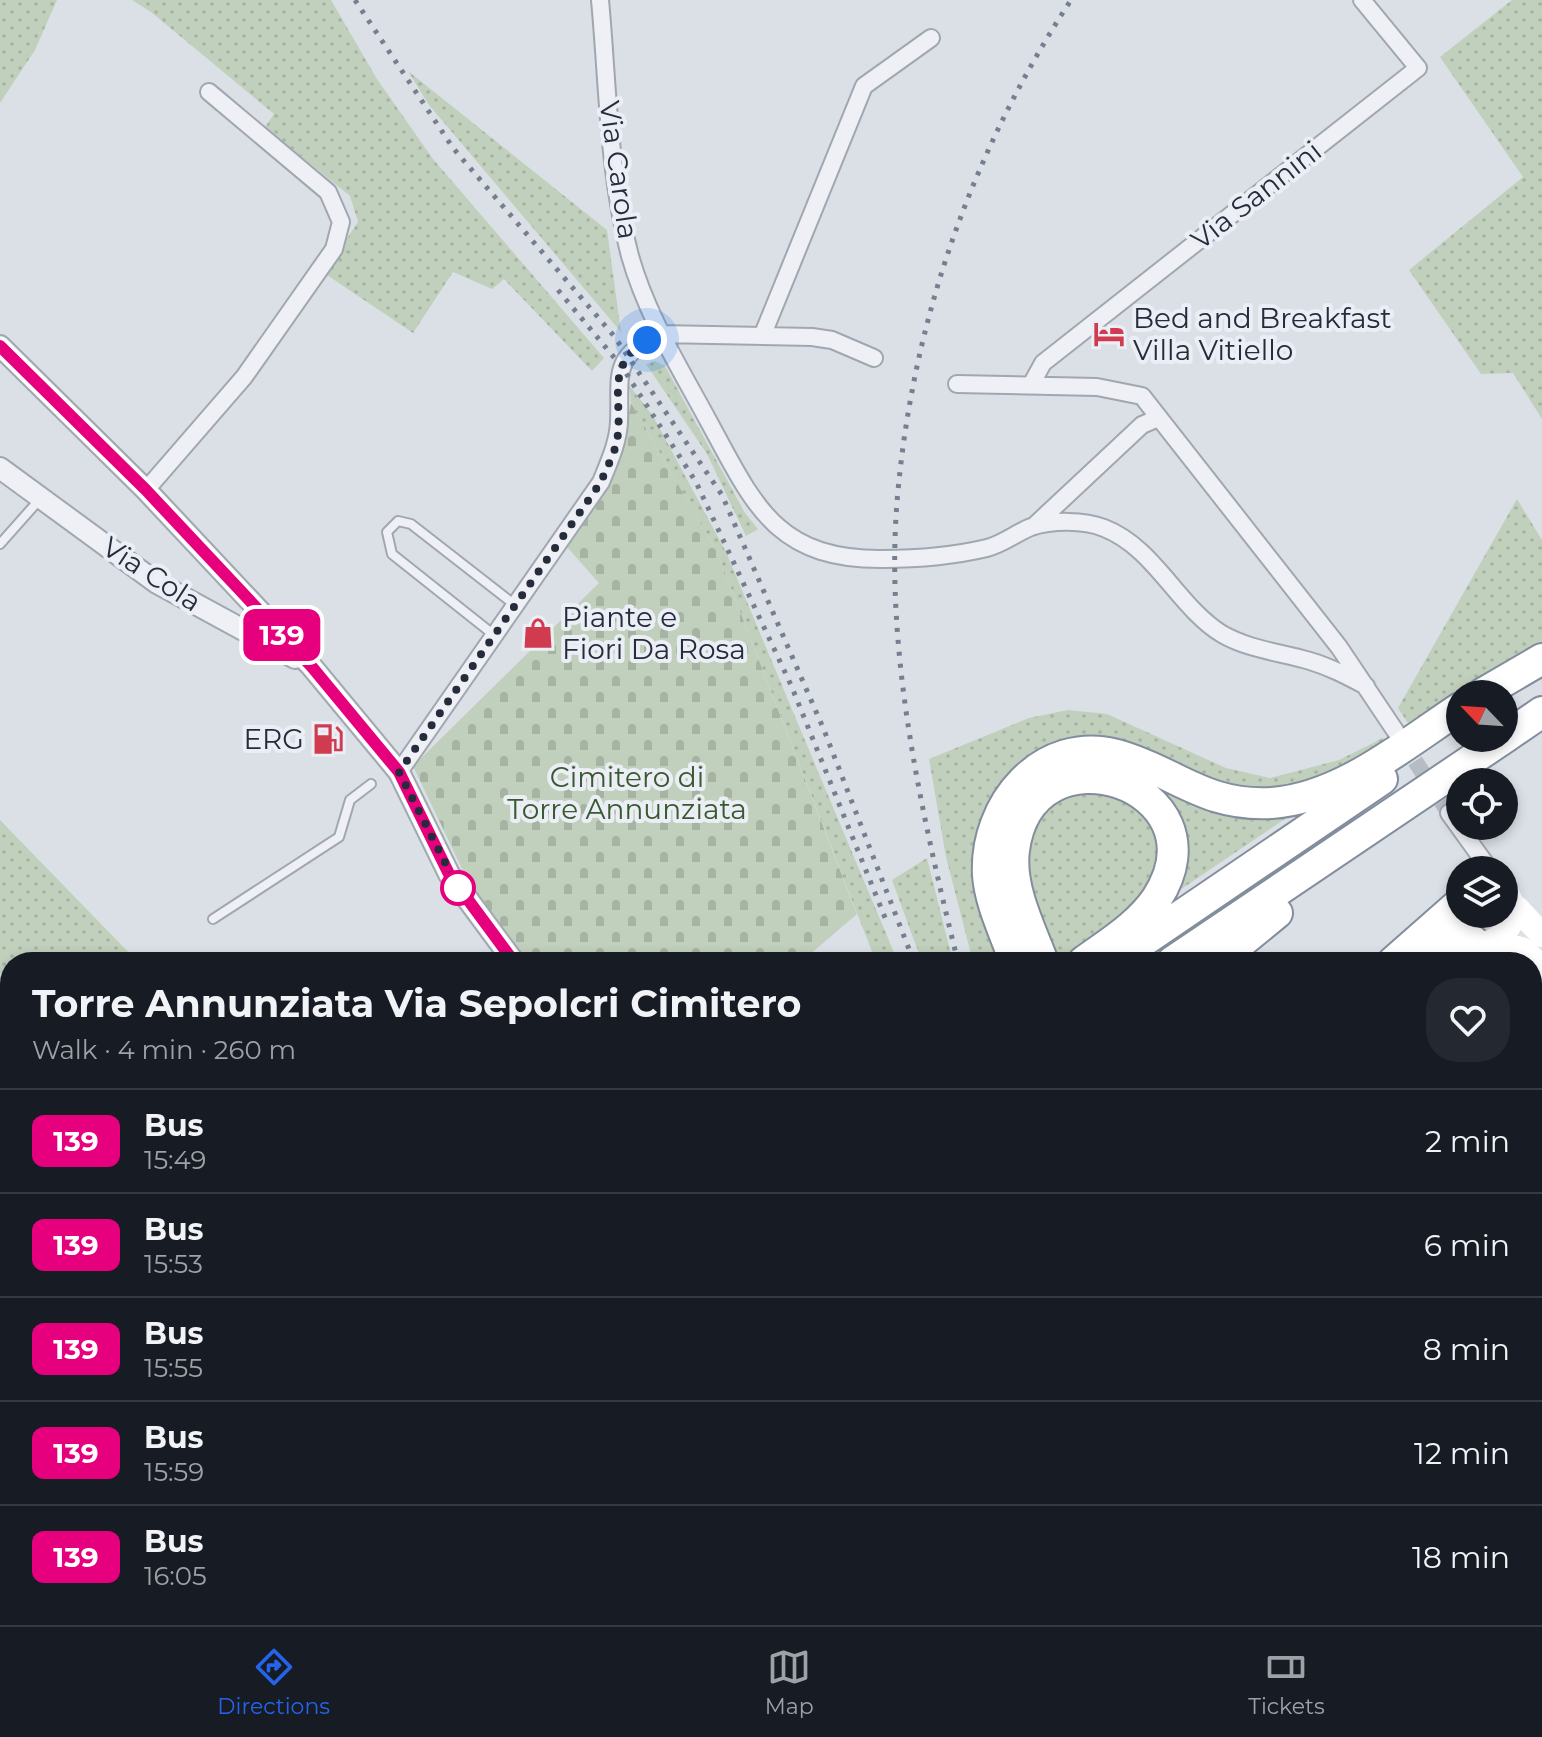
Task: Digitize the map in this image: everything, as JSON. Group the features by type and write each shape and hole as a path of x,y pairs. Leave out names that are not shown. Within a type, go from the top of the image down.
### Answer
{"highway":[{"path":"1506,680 1542,659"},
{"path":"1518,689 1542,673"},
{"path":"1518,728 1542,712"},
{"path":"1028,952 988,877 991,836 1010,793 1046,763 1072,754 1117,755 1215,798 1274,803 1337,785 1446,717"},
{"path":"1128,952 1446,736"},
{"path":"1187,952 1483,752"},
{"path":"1229,952 1388,832 1468,762"},
{"path":"1031,952 1014,869 1019,829 1037,801 1053,787 1082,777 1103,777 1135,789 1160,811 1172,842 1171,863 1165,882 1146,912 1096,952"},
{"path":"1405,952 1446,917"},
{"path":"1430,952 1485,943"}],"main road":[{"path":"1518,908 1542,935"},
{"path":"1461,928 1485,943 1525,952"},
{"path":"1485,943 1514,928"}],"street":[{"name":"Via Carola","path":"600,0 616,188 631,256 660,334 751,499 792,538 836,555 910,558 990,547 1034,526"},
{"name":"Via Sannini","path":"1032,383 1043,363 1418,68 1362,0"},
{"path":"763,334 864,86 931,38"},
{"path":"146,490 244,377 334,249 341,222 328,192 209,92"},
{"path":"393,771 494,635 601,482 616,445 618,373 625,359 641,344 660,334 763,334 832,340 874,358"},
{"path":"0,346 146,490 312,667 393,771 449,874 507,952"},
{"path":"957,384 1032,383 1131,392 1142,396 1233,510 1366,686 1396,732"},
{"path":"1034,526 1142,425 1158,418"},
{"name":"Via Cola","path":"0,468 157,583 312,667"},
{"path":"1034,526 1073,522 1104,528 1127,541 1220,633 1259,650 1334,669 1366,686"},
{"path":"1469,840 1481,856"},
{"path":"1477,850 1477,856"}],"lane":[{"path":"0,544 41,498"},
{"path":"494,635 392,554 387,532 398,521 411,524 515,605"},
{"path":"213,919 339,837 350,800 371,784"}],"green space":[{"path":"0,0 57,0 35,50 0,103"},
{"path":"132,0 331,0 377,79 433,159 604,358 592,371 504,279 492,289 453,272 413,333 324,273 358,222 350,196 265,127 274,114 151,12"},
{"path":"1512,0 1542,0 1542,419 1513,373 1481,374 1409,270 1523,177 1440,57"},
{"path":"408,71 607,230 621,332 429,105"},
{"path":"655,361 665,366 745,513 758,529 746,536 707,454 646,364"},
{"path":"629,385 653,416 726,552 894,952 872,952 717,552 631,403"},
{"name":"Cimitero di Torre Annunziata","path":"631,403 717,552 857,914 813,952 521,952 466,877 413,766 599,583 566,546 608,479"},
{"path":"1517,499 1542,540 1542,642 1482,680 1446,680 1446,703 1410,726 1398,708"},
{"path":"1068,710 1107,714 1226,768 1270,778 1339,760 1383,738 1387,744 1363,759 1278,793 1048,754 1007,952 970,952 946,857 929,759 1029,718"},
{"path":"1084,761 1114,766 1195,802 1223,809 1265,810 1307,804 1171,896 1179,857 1173,823 1156,797 1132,778 1103,768 1072,770 1043,784 1019,811 1005,845 1010,894 1030,952 1021,952 1005,900 1001,840 1008,814 1023,791 1048,773"},
{"path":"1102,786 1155,820 1159,861 1143,901 1083,952 1050,952 1024,879 1033,821 1045,803"},
{"path":"0,820 128,952 0,952"},
{"path":"927,858 950,952 918,952 892,880"}],"tunnel":[{"path":"1402,741 1446,808"}],"railway":[{"path":"355,0 453,148 614,336 722,495 824,730 910,952"},
{"path":"956,952 920,792 896,617 897,502 905,435 933,303 976,177 1004,117 1071,0"},
{"path":"558,290 622,367 696,482 791,685 888,925"}],"bus line":[{"name":"139","path":"0,346 146,490 312,667 399,772 449,874 506,952"}],"place":[{"name":"Bed and Breakfast Villa Vitiello","path":"1109,334"},
{"name":"Piante e Fiori Da Rosa","path":"538,633"},
{"name":"ERG","path":"328,739"}],"route":[{"path":"458,888 399,772 601,482 616,445 618,373 625,359 647,340"}]}
